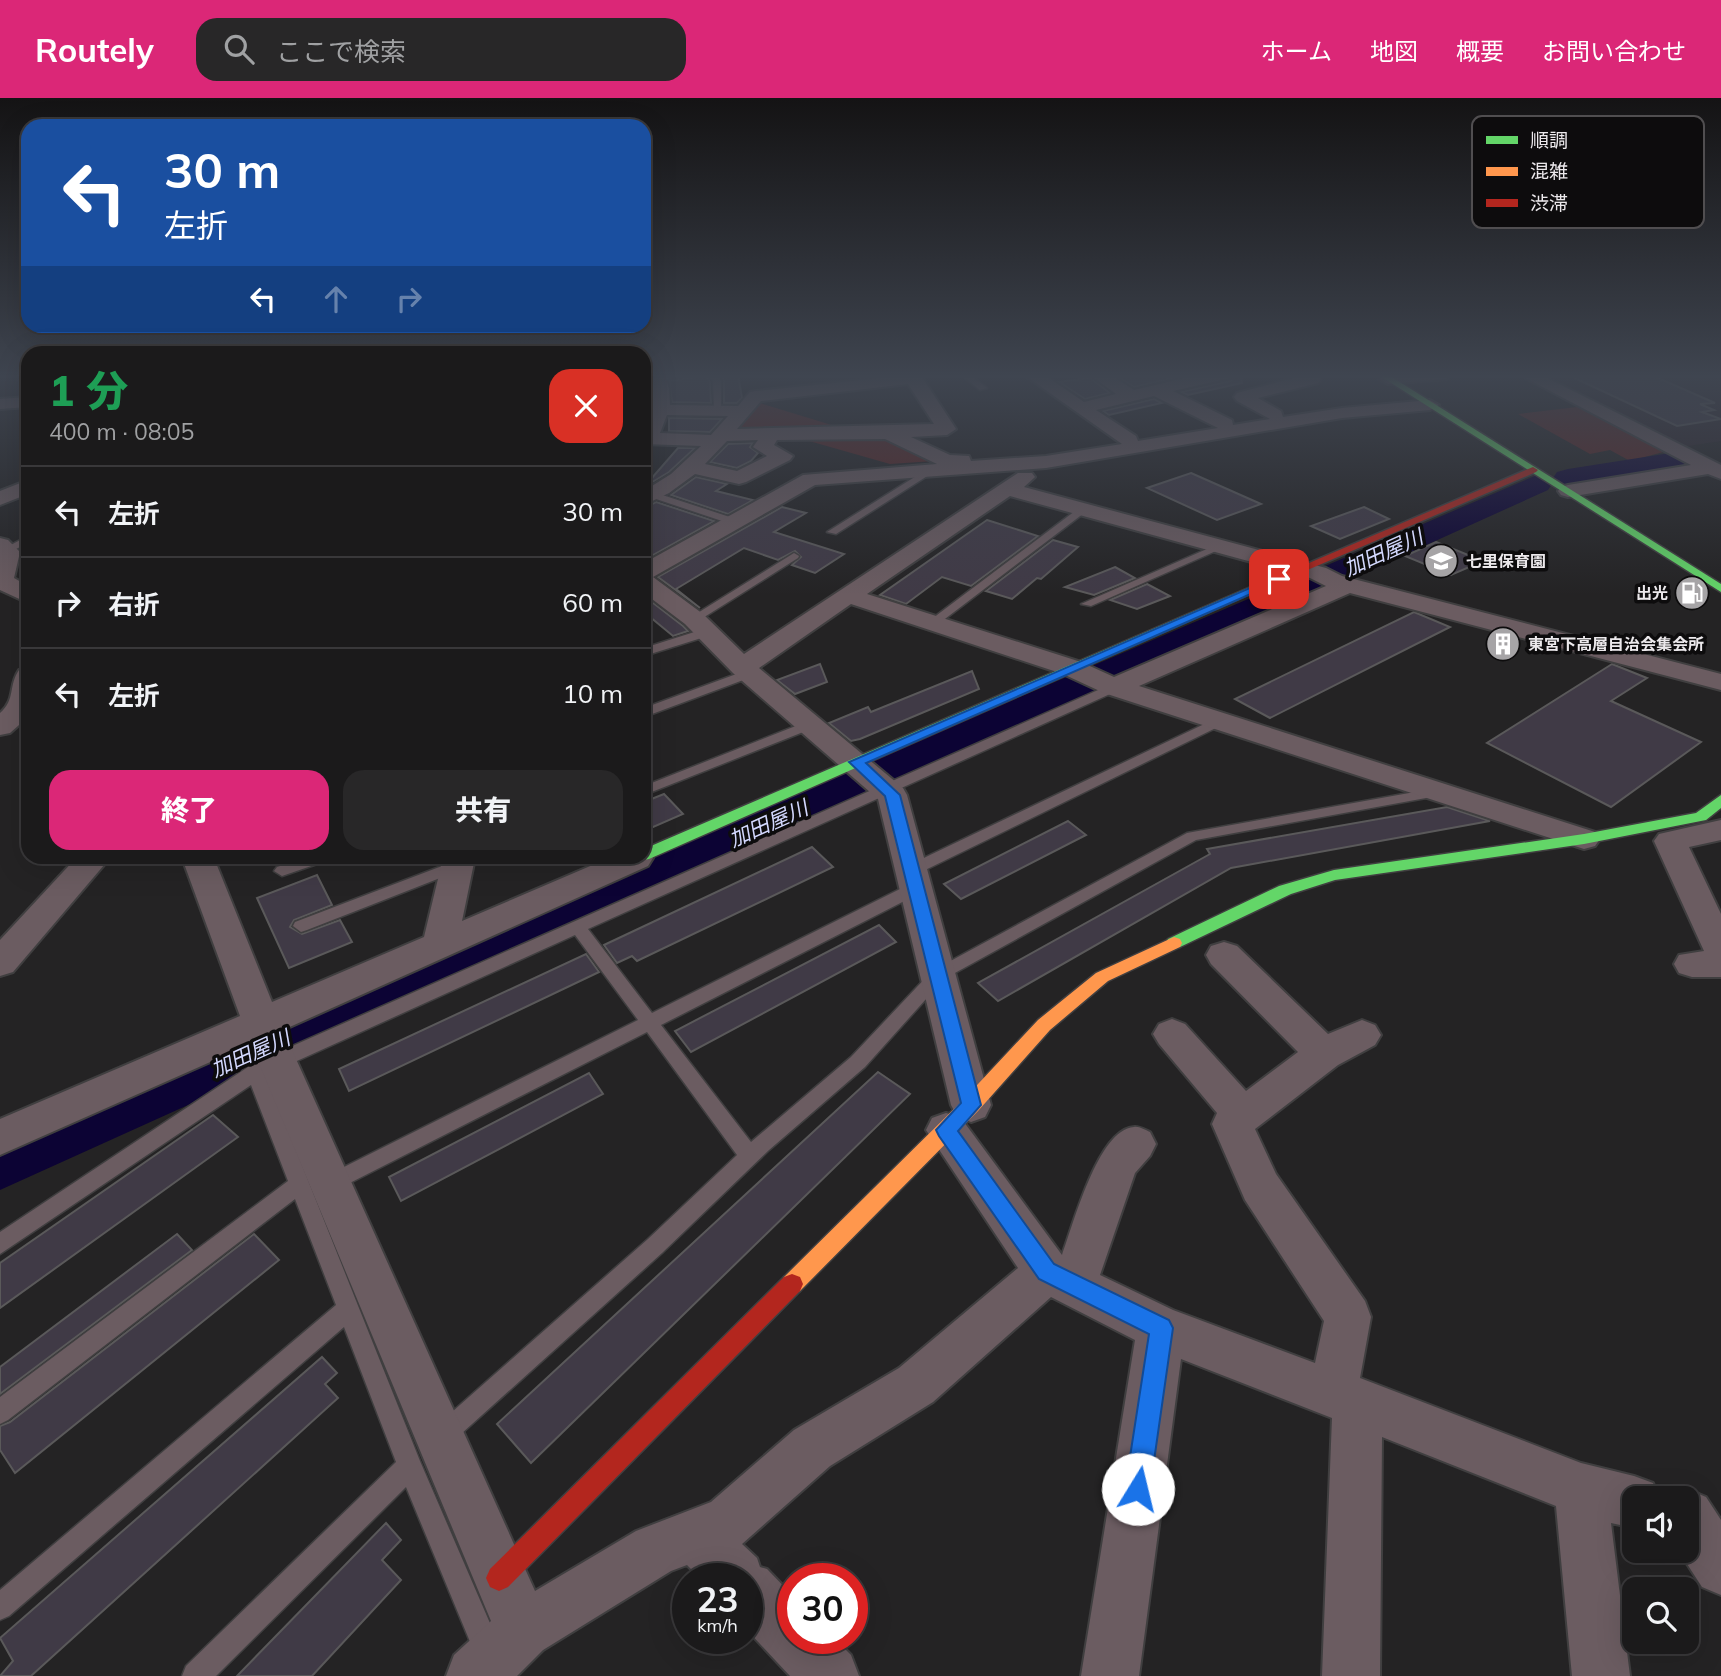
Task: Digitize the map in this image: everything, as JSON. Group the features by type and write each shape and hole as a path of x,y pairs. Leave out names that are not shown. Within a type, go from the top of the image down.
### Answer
{"street":[{"path":"651,493 680,479 711,448"},
{"path":"693,467 739,478 783,456 764,448"},
{"path":"919,448 947,461 1075,448"},
{"path":"651,569 810,480 1046,462 1133,448"},
{"path":"1498,448 1721,589"},
{"path":"1670,448 1716,471"},
{"path":"746,670 1046,462"},
{"path":"1114,687 1533,470"},
{"path":"1568,491 1716,471"},
{"path":"0,499 21,489"},
{"path":"1007,489 1721,682"},
{"path":"3,547 9,552 2,581 21,592"},
{"path":"651,853 872,776 1072,668 1326,577"},
{"path":"651,587 700,625 746,670 892,795 938,975 959,1118 1060,1278 1161,1328 1581,1489 1622,1499"},
{"path":"850,596 1072,668 1114,687 1584,839"},
{"path":"0,727 21,710"},
{"path":"499,1578 959,1118 1044,1025 1102,977 1285,890 1334,875 1584,839 1701,817 1720,810"},
{"path":"1711,959 1670,841 1720,810"},
{"path":"0,963 89,864"},
{"path":"200,864 315,1184 424,1452 499,1578 497,1655"},
{"path":"440,944 463,864"},
{"path":"0,1138 267,1049 440,944 624,864"},
{"path":"1224,955 1324,1054"},
{"path":"1172,1034 1243,1115"},
{"path":"1350,1676 1345,1397 1348,1317 1260,1187 1232,1124 1324,1054 1362,1035"},
{"path":"497,1655 655,1550 728,1523 812,1448 916,1385 1060,1278 1117,1164 1135,1144"},
{"path":"1110,1676 1161,1328"},
{"path":"1581,1489 1601,1676"},
{"path":"1699,1534 1721,1568"},
{"path":"696,1535 723,1563"},
{"path":"763,1606 777,1620"},
{"path":"809,1654 830,1676"}],"lane":[{"path":"832,531 929,471"},
{"path":"651,496 735,522"},
{"path":"933,623 1083,510"},
{"path":"3,547 21,541"},
{"path":"1087,604 1220,547"},
{"path":"651,649 700,625 794,556"},
{"path":"651,710 746,670"},
{"path":"0,1244 267,1049 577,926 872,776 1114,687"},
{"path":"0,1412 315,1184 650,1022 914,879 1219,721"},
{"path":"651,788 811,724"},
{"path":"196,1676 424,1452 645,1256 749,1155 858,1062 938,975 1192,836 1437,792"},
{"path":"282,871 301,864"},
{"path":"301,926 454,864"},
{"path":"577,926 749,1155"},
{"path":"315,1184 348,1309 424,1452 497,1655"},
{"path":"0,1607 348,1309"}],"shaded area":[{"path":"832,448 907,448 934,461 890,464"},
{"path":"1579,448 1660,448 1667,451 1630,461 1610,450 1590,454"}],"building":[{"path":"678,448 695,448 669,472 651,483 651,479"},
{"path":"724,448 751,448 758,453 751,461 737,468 710,462"},
{"path":"1191,473 1261,504 1217,520 1147,488"},
{"path":"696,477 727,484 716,491 753,500 728,514 671,495"},
{"path":"656,502 714,521 651,556 651,504"},
{"path":"782,507 806,513 774,532 844,554 815,573 792,565 801,557 795,551 778,560 744,548 676,589 700,608 658,577"},
{"path":"1364,507 1389,519 1340,539 1311,526"},
{"path":"987,520 1038,536 971,586 942,577 906,604 880,595"},
{"path":"1053,540 1078,547 1041,579 1037,578 1012,599 986,591"},
{"path":"1436,542 1483,561 1451,575 1405,556"},
{"path":"1115,567 1135,578 1094,595 1065,587"},
{"path":"1147,584 1170,596 1137,609 1110,600"},
{"path":"651,601 688,631 673,636 651,618"},
{"path":"1414,612 1450,627 1270,718 1235,699"},
{"path":"820,664 827,682 795,694 777,680"},
{"path":"1612,664 1647,678 1611,701 1701,742 1611,807 1487,743"},
{"path":"972,671 979,689 860,739 851,741 829,723 868,707 871,712"},
{"path":"664,794 683,814 651,828 651,799"},
{"path":"1447,807 1490,821 1231,868 998,1001 978,983 1210,854 1207,849"},
{"path":"1068,821 1086,835 961,899 944,884"},
{"path":"812,847 833,867 637,961 632,956 617,963 604,945"},
{"path":"317,875 332,905 294,920 290,927 302,934 340,920 352,942 289,968 257,898"},
{"path":"879,925 896,942 691,1052 675,1031"},
{"path":"586,954 599,972 349,1091 339,1069"},
{"path":"878,1072 910,1094 531,1463 497,1424"},
{"path":"589,1073 603,1094 401,1201 389,1177"},
{"path":"213,1115 238,1137 0,1308 0,1263"},
{"path":"177,1234 192,1250 0,1394 0,1367"},
{"path":"254,1234 279,1260 15,1473 0,1450 0,1426 10,1422"},
{"path":"322,1357 337,1373 325,1384 338,1398 31,1676 0,1676 13,1661 0,1638"},
{"path":"386,1523 401,1540 382,1560 401,1580 312,1676 237,1676"}],"waterway":[{"name":"加田屋川","path":"1568,478 1683,460"},
{"name":"加田屋川","path":"0,1163 1537,484"}],"traffic: fast":[{"path":"1497,448 1721,589"},
{"path":"651,852 1294,572"},
{"path":"1174,943 1285,890 1334,875 1584,839 1701,817 1721,800"}],"traffic: slow":[{"path":"792,1284 971,1105 1044,1025 1102,977 1174,943"}],"traffic: jam":[{"path":"1294,572 1533,470"},
{"path":"499,1578 792,1284"}],"place":[{"name":"七里保育園","path":"1441,561"},
{"name":"出光","path":"1692,593"},
{"name":"東宮下高層自治会集会所","path":"1503,644"}],"route":[{"path":"1138,1489 1161,1328 1046,1272 946,1130 971,1105 892,795 856,762 1279,579"}]}
